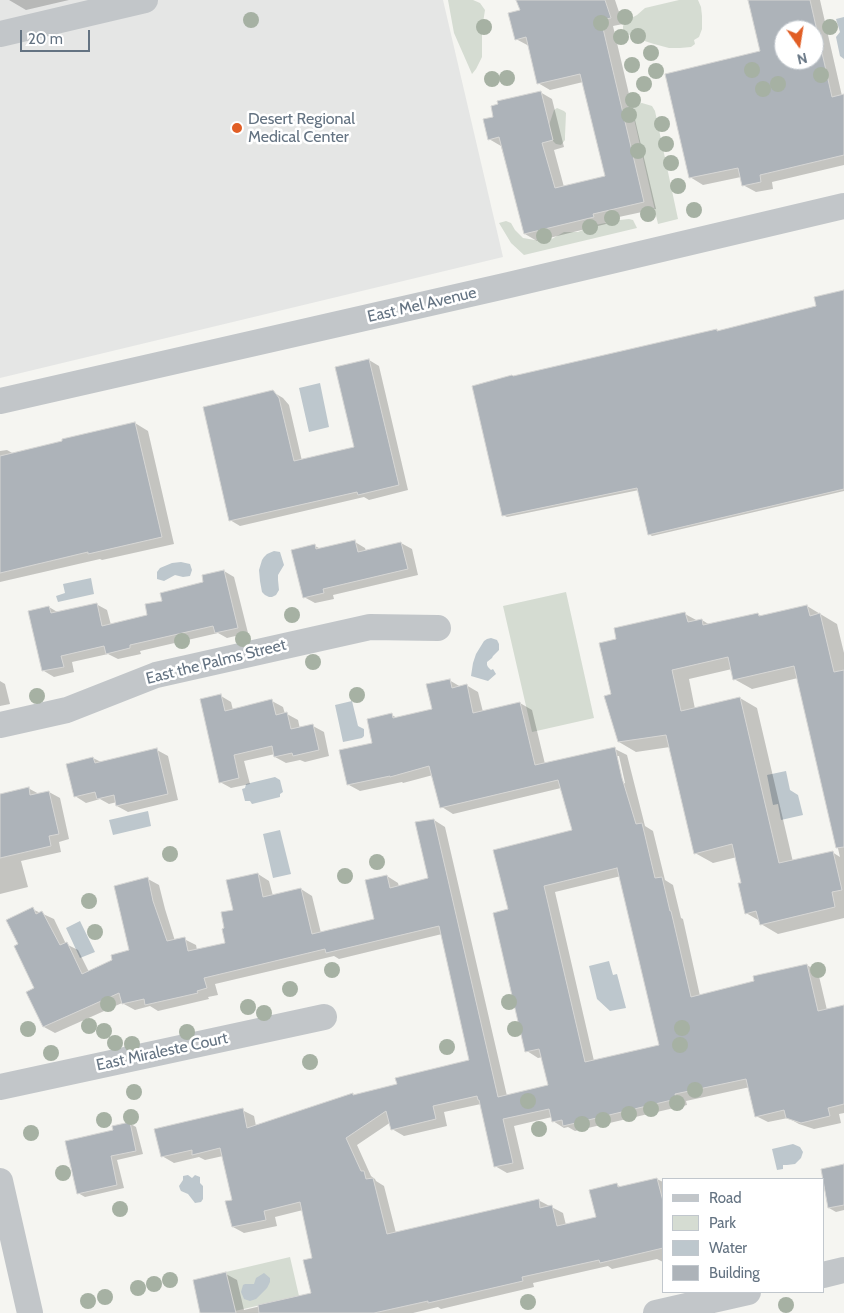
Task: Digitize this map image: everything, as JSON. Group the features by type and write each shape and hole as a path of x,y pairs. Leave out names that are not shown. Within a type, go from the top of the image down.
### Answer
{"street":[{"path":"0,34 145,0"},
{"name":"East Mel Avenue","path":"0,401 844,206"},
{"name":"East the Palms Street","path":"0,726 67,710 156,675 304,641 370,627 438,628"},
{"name":"East Miraleste Court","path":"0,1087 324,1017"},
{"path":"0,1181 30,1313"},
{"path":"824,1274 844,1270"},
{"path":"656,1313 744,1293"}],"shaded area":[{"name":"Desert Regional Medical Center","path":"0,0 443,0 503,257 0,378"}],"green space":[{"path":"448,0 473,0 480,3 485,10 482,29 482,57 472,74 454,33"},
{"path":"679,0 698,0 701,7 702,29 699,37 694,40 695,44 691,47 669,48 632,37 623,29 626,21 645,8"},
{"path":"642,103 652,106 655,111 678,219 658,224 634,119 633,109 637,104"},
{"path":"557,108 566,113 565,140 561,145 553,141 549,125 554,110"},
{"path":"629,219 633,220 637,228 524,255 511,243 499,223 506,221 511,223 523,238 541,241 550,240 564,232 578,232 595,225"},
{"path":"566,592 594,718 532,732 503,606"},
{"path":"290,1257 299,1296 235,1311 226,1272"}],"water":[{"path":"844,17 844,59 840,56 836,37 840,32 836,19"},
{"path":"320,383 329,427 309,432 299,388"},
{"path":"274,551 280,552 284,565 278,575 279,590 276,595 269,597 262,592 259,570 264,557"},
{"path":"172,563 190,564 192,570 190,576 175,575 164,581 157,579 157,572 160,568"},
{"path":"91,578 94,594 58,602 56,596 65,593 63,584"},
{"path":"491,638 497,640 499,650 487,662 488,667 491,670 493,669 496,674 488,681 471,676 476,654 484,641"},
{"path":"352,701 358,726 364,729 364,736 343,742 335,705"},
{"path":"786,771 790,790 798,795 803,815 781,820 778,804 773,805 767,775"},
{"path":"275,777 280,780 283,792 280,794 280,797 252,804 250,801 245,801 242,789 245,788 246,784"},
{"path":"148,811 151,826 113,835 109,820"},
{"path":"280,830 291,874 273,878 263,834"},
{"path":"80,921 95,952 80,958 66,928"},
{"path":"609,961 613,975 617,974 626,1008 610,1011 597,999 589,966"},
{"path":"793,1144 800,1147 803,1152 801,1158 795,1164 783,1165 783,1169 777,1170 772,1149"},
{"path":"188,1175 192,1178 195,1175 200,1177 200,1183 203,1186 203,1199 201,1202 195,1203 188,1194 180,1189 179,1186 183,1176"},
{"path":"264,1273 270,1278 267,1288 256,1299 250,1301 244,1299 241,1292 243,1285 254,1284 256,1278"}],"building":[{"path":"516,0 605,0 611,18 601,20 644,202 593,214 594,217 524,234 499,137 488,140 483,119 493,117 491,106 498,104 497,101 541,91 553,140 542,143 555,188 605,176 580,74 537,84 526,37 515,40 508,13 520,10"},
{"path":"748,0 810,0 815,20 774,20 774,70 824,70 824,62 832,97 844,94 844,155 760,175 761,182 742,186 738,168 689,178 665,74 760,51"},
{"path":"844,290 844,489 648,535 637,488 502,516 472,386 512,375 717,329 717,331 816,306 814,297"},
{"path":"369,359 399,485 358,495 357,492 229,521 203,407 273,390 279,398 294,461 354,447 335,367"},
{"path":"135,422 162,537 0,573 0,456"},
{"path":"355,540 358,552 401,542 408,569 323,589 324,593 303,598 291,550 315,544 316,549"},
{"path":"224,570 238,628 215,633 213,626 130,645 130,648 106,654 104,646 61,656 64,667 42,671 28,611 49,606 51,613 97,603 102,626 147,615 145,604 162,601 160,593 203,582 202,575"},
{"path":"807,605 810,616 820,613 834,672 844,670 844,847 836,848 794,666 733,680 728,657 672,670 681,711 740,697 779,863 833,851 842,890 832,892 835,907 760,925 756,911 745,914 738,883 741,883 732,844 694,854 666,735 618,742 604,696 611,694 599,643 616,639 614,628 685,612 688,622 702,619 703,625 758,613 759,616"},
{"path":"450,679 452,688 467,684 473,713 520,702 535,765 615,747 636,824 642,823 655,878 662,877 691,997 754,981 753,976 807,964 818,1011 844,1005 844,1104 828,1108 830,1116 801,1123 786,1118 784,1110 755,1117 746,1079 675,1094 676,1099 563,1126 562,1120 552,1122 549,1109 503,1119 513,1163 494,1167 477,1096 433,1106 436,1119 391,1130 386,1111 346,1138 361,1171 364,1171 366,1179 373,1178 387,1234 539,1199 540,1208 552,1205 557,1226 596,1217 589,1190 617,1183 618,1187 657,1178 662,1197 662,1248 600,1263 599,1260 522,1277 523,1281 428,1303 428,1301 374,1313 259,1313 258,1305 311,1293 303,1260 312,1258 300,1202 264,1211 266,1220 232,1227 225,1201 232,1200 220,1148 192,1155 192,1150 161,1157 154,1129 243,1108 247,1128 353,1093 353,1095 397,1084 395,1078 469,1060 439,926 326,953 325,949 204,978 207,988 197,991 198,993 145,1005 144,999 122,1004 119,993 43,1027 26,992 34,988 14,946 18,944 6,920 33,907 36,914 42,911 60,945 67,942 82,974 112,960 111,955 129,950 114,886 148,877 153,901 167,941 185,937 188,951 225,943 221,912 233,910 226,880 258,873 263,897 301,888 312,934 374,919 365,880 387,875 390,888 428,878 415,822 434,819 498,1097 548,1085 539,1049 525,1052 493,913 508,909 493,850 572,830 558,780 440,808 429,766 390,777 347,785 339,750 372,743 367,719 392,713 393,718 432,709 426,684","holes":["617,868 659,1045 585,1062 544,886"]},
{"path":"221,694 225,711 272,699 276,715 287,712 291,729 313,724 319,750 293,756 292,753 274,757 272,746 234,755 239,778 219,783 200,699"},
{"path":"157,748 168,794 116,806 114,795 97,799 95,792 74,797 66,764 93,757 95,763"},
{"path":"29,787 30,795 49,791 59,834 49,836 51,846 0,858 0,794"},
{"path":"130,1122 136,1151 111,1156 117,1185 77,1194 65,1141 113,1130 112,1126"},
{"path":"844,1164 844,1205 828,1208 821,1169"},
{"path":"226,1272 236,1313 200,1313 193,1280"}],"place":[{"name":"Desert Regional Medical Center","path":"237,128"}]}
